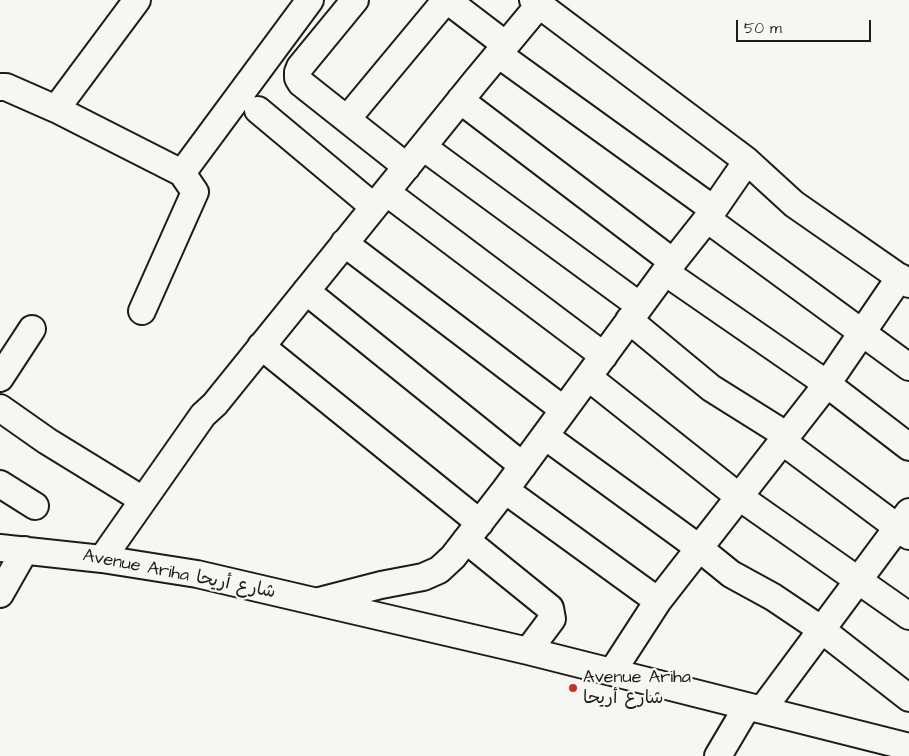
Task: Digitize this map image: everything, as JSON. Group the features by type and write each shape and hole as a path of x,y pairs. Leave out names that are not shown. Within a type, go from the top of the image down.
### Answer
{"street":[{"path":"56,109 137,0"},
{"path":"182,173 310,0"},
{"path":"355,0 298,72 298,78 301,83 407,167"},
{"path":"347,119 447,0 502,49 861,333 909,367"},
{"path":"102,559 203,415 215,404 407,167 502,49 536,2 747,161 794,204 905,280 861,333 827,384 658,600 612,672"},
{"path":"0,86 56,109 182,173 195,192 142,311"},
{"path":"460,100 669,267 909,447"},
{"path":"258,110 380,200 604,356"},
{"path":"423,147 634,313 711,388 905,525 858,580 822,630 718,756"},
{"path":"315,602 423,576 438,570 454,557 523,466 634,313 710,214 747,161"},
{"path":"344,243 564,410"},
{"path":"306,291 523,466"},
{"path":"0,378 32,329"},
{"path":"261,346 473,531 550,608 552,619 528,652"},
{"path":"588,377 738,496 909,616"},
{"path":"0,408 47,441 143,500"},
{"path":"545,436 699,548 731,574 773,597 822,630 909,698"},
{"path":"0,484 35,506"},
{"path":"505,490 658,600"},
{"path":"0,594 12,549"},
{"name":"Avenue Ariha شارع أريحا","path":"12,549 102,559 197,574 612,672 755,709 876,748 909,747"}],"place":[{"name":"Avenue Ariha شارع أريحا","path":"573,688"}]}
